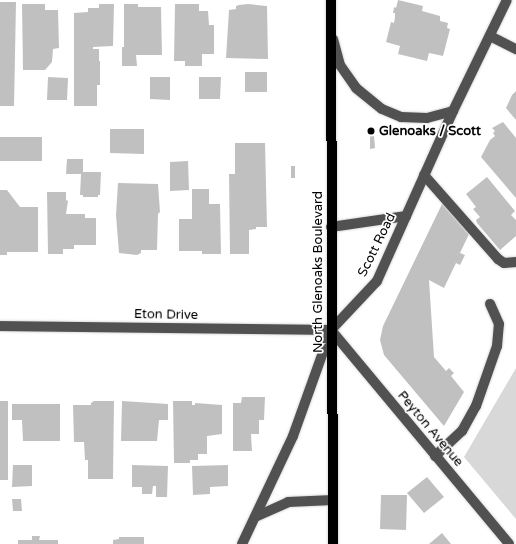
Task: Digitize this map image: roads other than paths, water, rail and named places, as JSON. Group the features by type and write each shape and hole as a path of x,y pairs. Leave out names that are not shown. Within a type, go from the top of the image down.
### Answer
{"main road":[{"name":"North Glenoaks Boulevard","path":"331,0 331,330 333,544"}],"street":[{"name":"Scott Road","path":"242,544 293,436 331,330 377,281 453,111 507,0"},
{"path":"331,30 340,65 356,88 382,109 401,117 427,118 453,111"},
{"path":"490,36 516,49"},
{"path":"424,175 498,259 504,263 516,262"},
{"path":"331,227 406,216"},
{"path":"435,456 462,430 476,406 497,346 499,324 490,304"},
{"name":"Eton Drive","path":"0,326 331,330"},
{"name":"Peyton Avenue","path":"331,330 509,544"},
{"path":"255,518 288,502 333,500"}],"place":[{"name":"Glenoaks / Scott","path":"371,131"}]}
